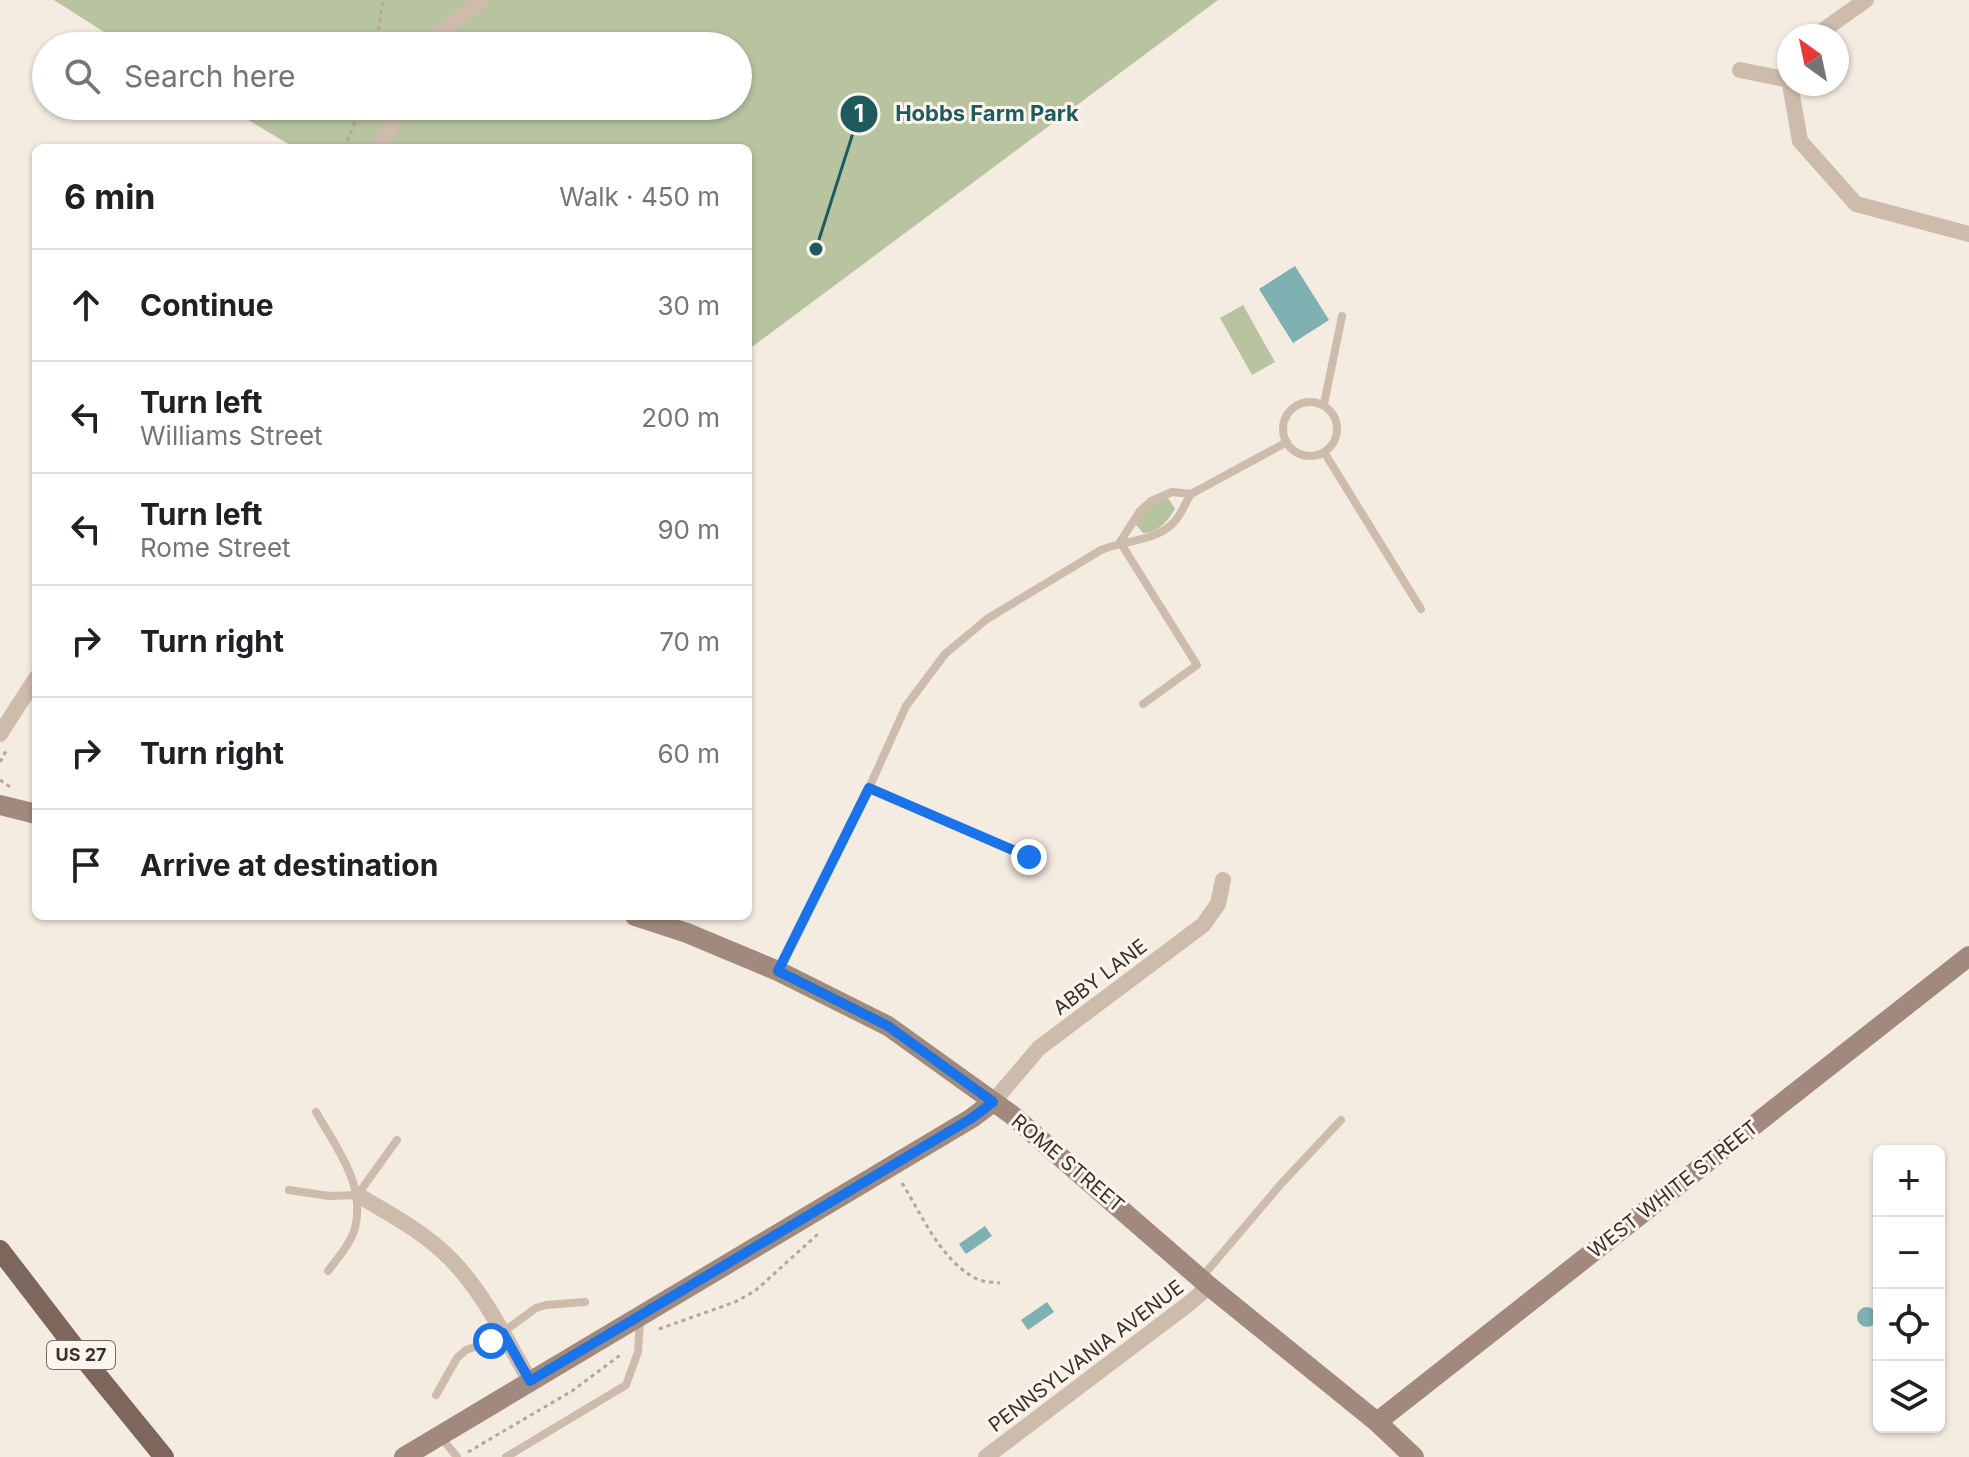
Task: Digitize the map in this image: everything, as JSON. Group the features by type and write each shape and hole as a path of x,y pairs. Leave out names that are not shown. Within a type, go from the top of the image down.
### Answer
{"main road":[{"name":"US 27","path":"0,1250 164,1457"}],"street":[{"path":"442,32 483,0"},
{"path":"1832,24 1866,0"},
{"path":"1740,70 1777,78"},
{"path":"1792,96 1800,141 1856,204 1969,234"},
{"path":"380,144 394,120"},
{"path":"0,734 32,684"},
{"path":"0,805 32,813"},
{"name":"ABBY LANE","path":"993,1102 1039,1048 1203,925 1218,904 1223,880"},
{"name":"ROME STREET","path":"647,920 778,971 888,1026 1012,1115 1205,1282 1377,1422 1414,1457"},
{"name":"WEST WHITE STREET","path":"1377,1422 1969,956"},
{"path":"404,1457 530,1381 646,1324 993,1102"},
{"path":"358,1195 420,1233 461,1269 530,1381"},
{"name":"PENNSYLVANIA AVENUE","path":"986,1457 1205,1282"}],"lane":[{"path":"1324,404 1342,316"},
{"path":"1306,401 1324,404 1332,411 1338,429 1332,446 1317,456 1300,455 1287,442 1283,427 1290,410 1306,401"},
{"path":"778,971 906,706 945,654 987,619 1101,550 1120,542 1155,536 1174,523 1191,494 1287,442"},
{"path":"1324,452 1421,609"},
{"path":"1120,542 1140,511 1151,501 1172,492 1191,494"},
{"path":"1120,542 1197,665 1143,704"},
{"path":"869,788 1029,857"},
{"path":"316,1112 348,1169 358,1195 355,1228 328,1271"},
{"path":"1205,1282 1281,1184 1341,1120"},
{"path":"358,1195 397,1140"},
{"path":"289,1190 329,1196 358,1195"},
{"path":"436,1395 457,1358 466,1350 491,1341 536,1308 585,1302"},
{"path":"506,1457 626,1385 646,1324"},
{"path":"440,1436 457,1457"}],"path":[{"path":"378,32 383,0"},
{"path":"346,144 356,120"},
{"path":"907,1192 954,1263 977,1280 1000,1283"},
{"path":"646,1324 735,1302 755,1291 824,1230"},
{"path":"467,1453 572,1391 629,1348"}],"green space":[{"path":"54,0 1218,0 752,347 752,144 288,144 248,120 752,120 752,32 104,32"},
{"path":"1243,305 1275,362 1252,375 1220,318"},
{"path":"1167,496 1175,509 1158,529 1143,533 1136,525 1141,515"}],"water":[{"path":"1295,266 1329,320 1293,343 1259,289"},
{"path":"985,1226 992,1236 966,1254 959,1244"},
{"path":"1047,1302 1054,1312 1028,1330 1021,1320"},
{"path":"1863,1308 1871,1308 1873,1325 1863,1326 1858,1321 1858,1313"}],"place":[{"name":"Hobbs Farm Park","path":"816,249"}],"route":[{"path":"491,1341 503,1333 530,1381 972,1118 993,1102 888,1026 778,971 869,788 1029,857"}]}
